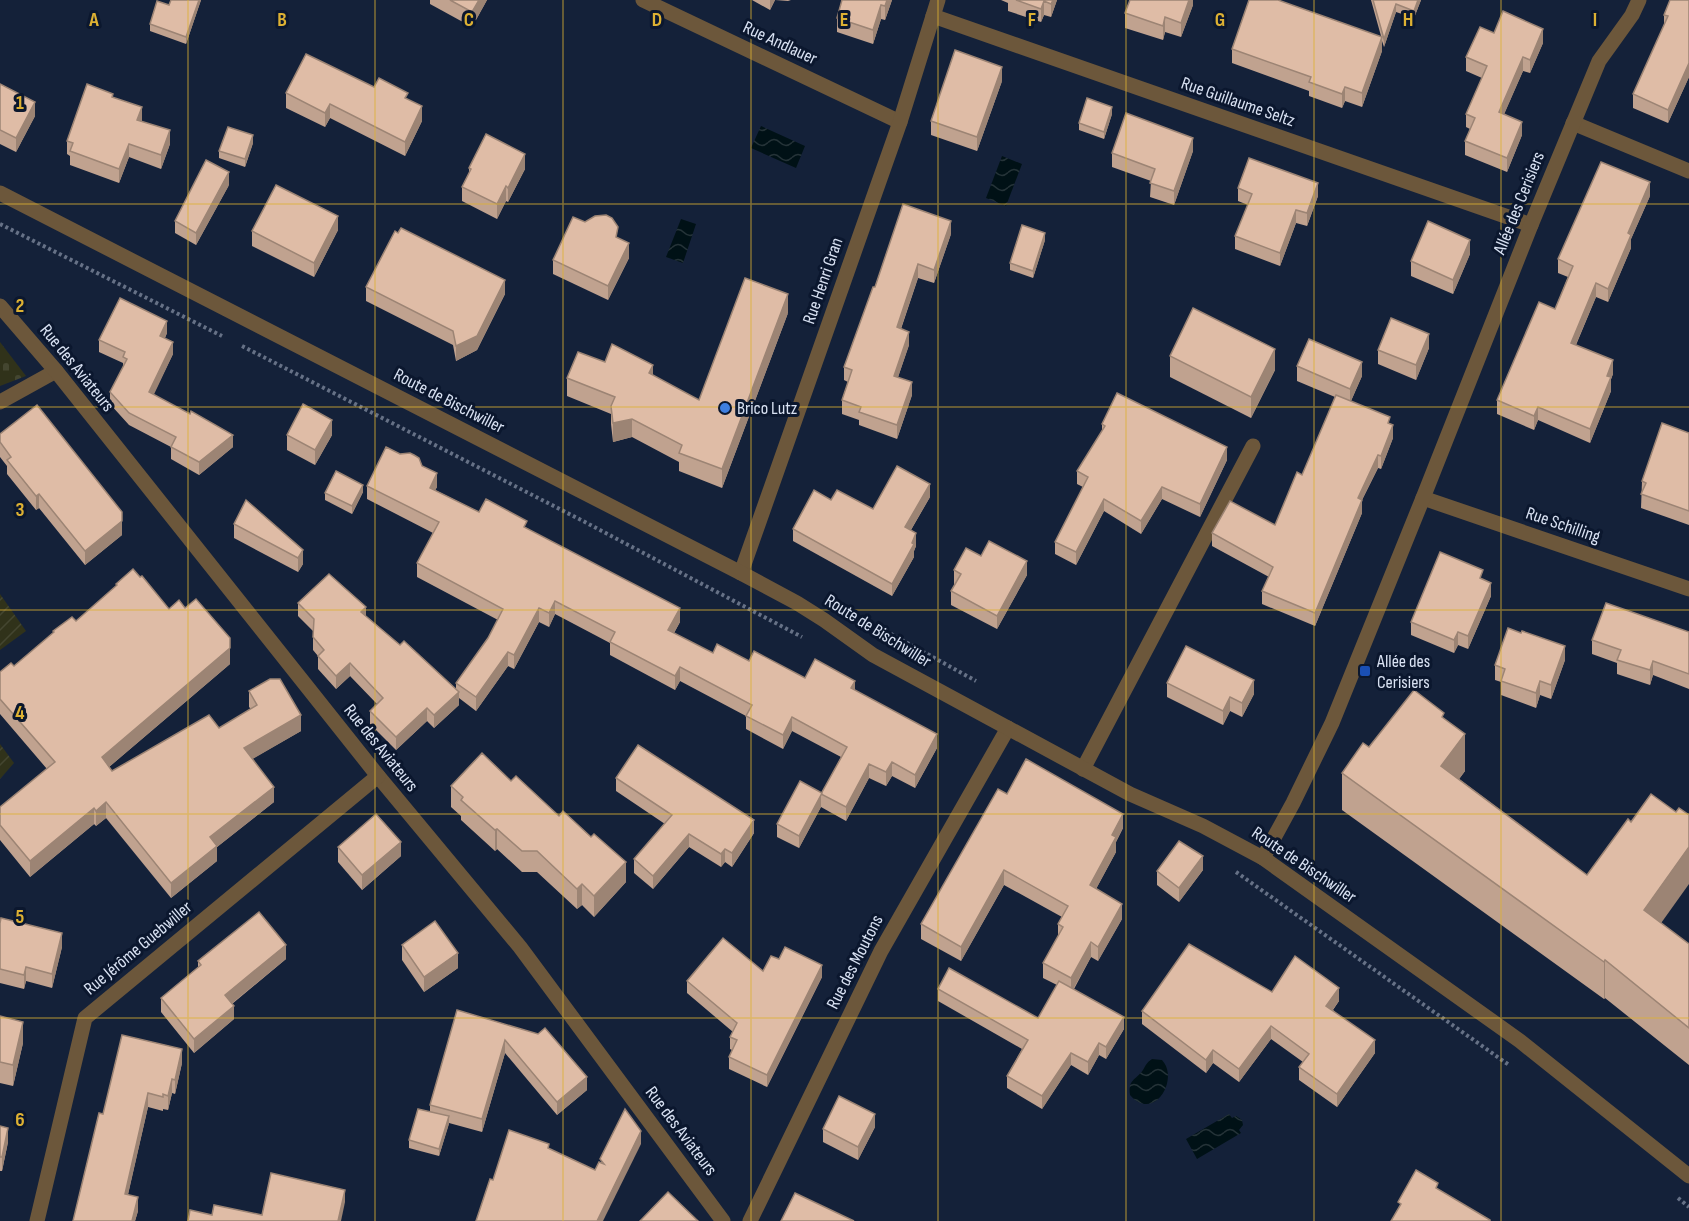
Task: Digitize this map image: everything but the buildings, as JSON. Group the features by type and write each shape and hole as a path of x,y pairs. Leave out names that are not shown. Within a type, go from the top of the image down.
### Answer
{"street":[{"name":"Rue Andlauer","path":"644,0 900,122"},
{"name":"Rue Henri Gran","path":"741,573 900,122 938,0"},
{"name":"Allée des Cerisiers","path":"1263,858 1332,723 1424,498 1531,225 1599,62 1632,15 1639,0"},
{"name":"Rue Guillaume Seltz","path":"933,16 1531,225"},
{"path":"1573,123 1689,171"},
{"name":"Route de Bischwiller","path":"0,193 741,573 797,603 873,655 1130,794 1203,826 1263,858 1520,1041 1689,1176"},
{"name":"Rue des Aviateurs","path":"0,306 56,371 378,776 520,948 723,1221"},
{"path":"0,402 56,371"},
{"path":"1083,769 1253,446"},
{"name":"Rue Schilling","path":"1424,498 1689,589"},
{"name":"Rue des Moutons","path":"750,1221 881,951 1008,728"},
{"name":"Rue Jérôme Guebwiller","path":"37,1221 85,1018 378,776"}],"path":[{"path":"0,224 229,340"},
{"path":"239,345 659,560 812,642"},
{"path":"1229,868 1515,1070"},
{"path":"1671,1192 1689,1207"}],"green space":[{"path":"0,342 26,376 0,386"},
{"path":"0,594 26,631 0,650"},
{"path":"0,744 14,763 0,779"}],"water":[{"path":"761,126 805,146 796,168 751,148"},
{"path":"1002,156 1022,164 1006,206 986,198"},
{"path":"681,219 696,224 683,263 666,257"},
{"path":"1152,1059 1162,1060 1167,1068 1168,1077 1162,1095 1148,1104 1139,1102 1130,1095 1130,1086"},
{"path":"1229,1114 1232,1118 1236,1116 1242,1120 1243,1125 1239,1130 1241,1133 1197,1159 1186,1139"}],"place":[{"name":"Brico Lutz","path":"725,408"},
{"name":"Allée des Cerisiers","path":"1365,671"}]}
